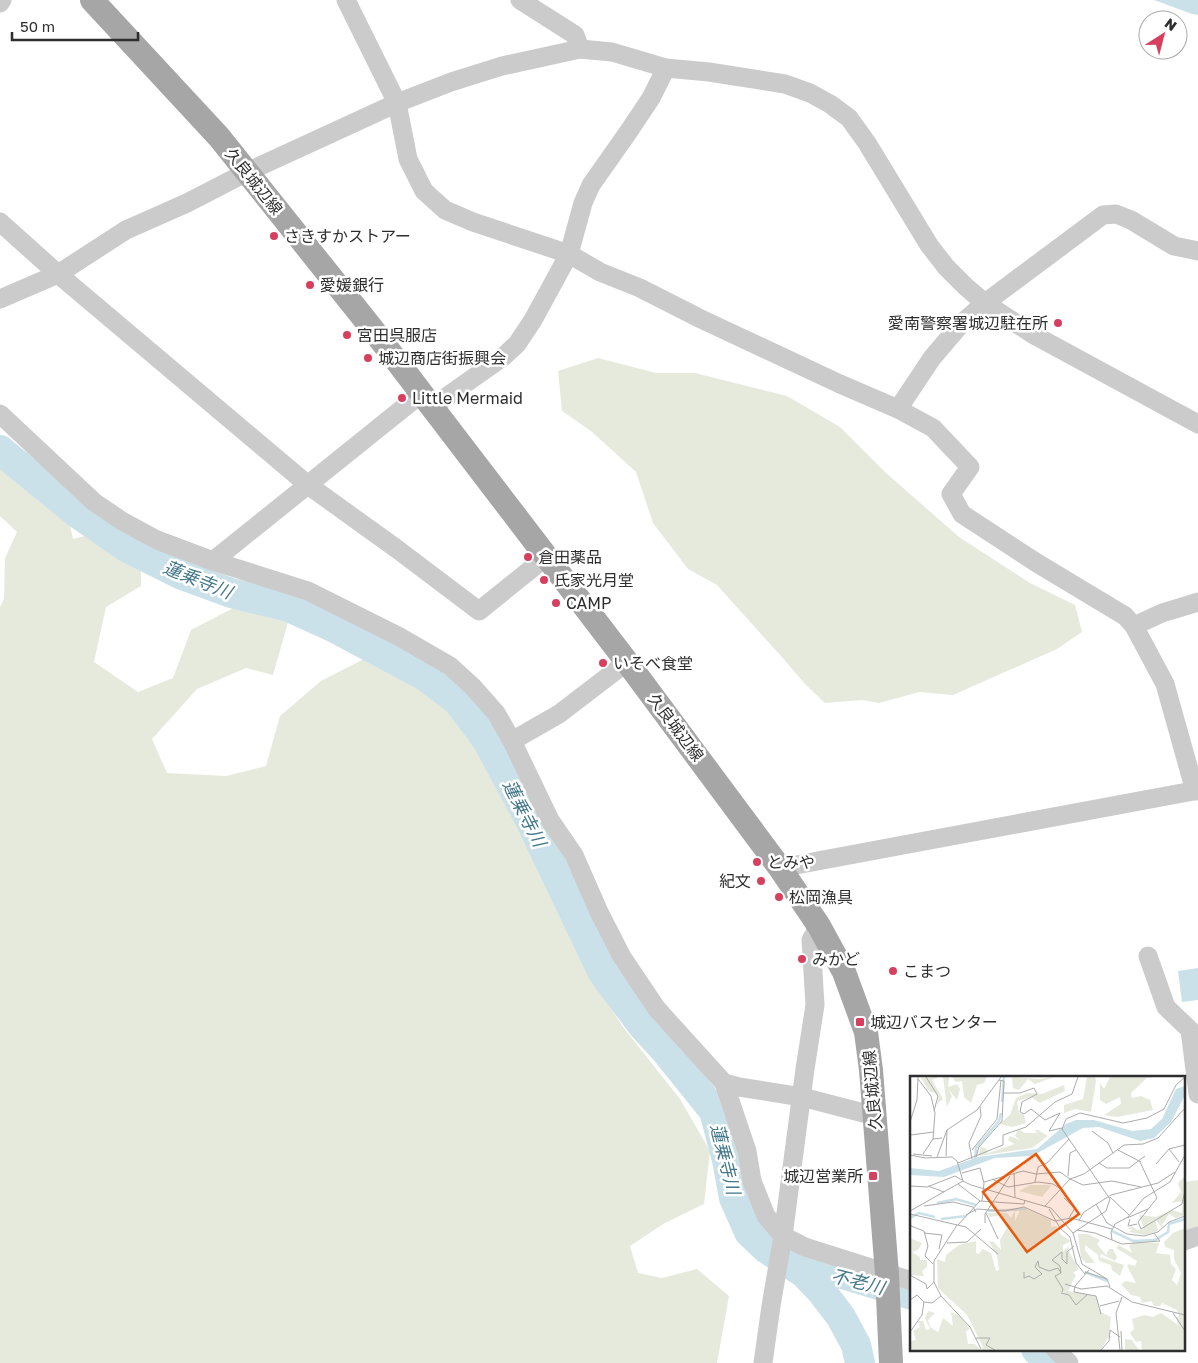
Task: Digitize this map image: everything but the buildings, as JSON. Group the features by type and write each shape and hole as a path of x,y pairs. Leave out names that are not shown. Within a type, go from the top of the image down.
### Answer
{"main road":[{"name":"久良城辺線","path":"92,0 219,137 248,172 427,400 627,662 780,868 819,926 844,972 866,1032 875,1116 887,1274 891,1363"}],"street":[{"path":"346,0 397,104 408,159 424,191 445,210 473,222 569,254 600,272 640,288 701,319 840,384 898,408 933,428 970,467 952,494 962,514 1037,563 1125,616 1134,626 1165,684 1196,791 780,868"},
{"path":"520,0 575,35 580,49"},
{"path":"0,299 58,274 126,230 397,104 451,82 502,66 580,49 612,52 666,68 709,72 785,84 810,93 830,104 849,118 929,245 946,267 966,287 1034,335 1110,378 1198,424"},
{"path":"213,561 308,485 427,400 503,357 517,344 533,320 569,254 583,203 591,185 651,98 666,68"},
{"path":"898,408 932,358 960,325 985,302 1103,215 1116,214 1131,220 1174,246 1198,251"},
{"path":"0,222 58,274 308,485 479,611 546,557"},
{"path":"0,414 94,502 115,517 157,540 213,561 308,591 398,636 450,666 473,687 496,713 512,741 550,820 574,855 599,912 622,957 657,1009 724,1083 747,1151 752,1181 766,1216 783,1236 805,1246 910,1280"},
{"path":"1134,626 1162,613 1198,602"},
{"path":"512,741 559,714 627,662"},
{"path":"763,1363 783,1236 815,1005 811,940 819,926"},
{"path":"1148,956 1166,1007 1190,1030 1198,1094"},
{"path":"724,1083 802,1097 875,1116"},
{"path":"1186,1240 1198,1236"},
{"path":"1056,1350 1069,1363"}],"shaded area":[{"path":"598,358 656,373 695,373 787,396 840,427 886,473 959,537 1030,583 1075,605 1082,632 1057,649 953,695 919,692 879,703 862,700 825,703 806,685 717,585 688,569 653,523 636,472 591,431 562,411 558,371"},
{"path":"0,448 67,511 73,539 92,534 141,562 141,586 106,607 94,662 138,692 173,678 191,630 243,603 289,619 273,675 246,668 197,689 152,739 167,773 226,776 266,766 280,716 321,681 368,657 458,711 505,782 542,849 592,979 623,1027 680,1099 710,1151 704,1204 663,1224 630,1246 638,1273 662,1278 697,1269 729,1296 717,1363 0,1363 0,607 4,599 5,558 17,532 0,516"},
{"path":"1198,1180 1198,1232 1186,1236 1186,1182"}],"water":[{"path":"1154,0 1198,0 1198,15 1188,13 1188,10 1181,10"},
{"path":"1198,968 1198,1000 1182,1002 1178,971"}],"waterway":[{"name":"蓮乗寺川","path":"0,450 77,513 126,547 182,575 231,593 289,607 333,627 425,676 458,701 487,740 531,822 603,973 642,1025 665,1050 714,1111 727,1160 734,1198 749,1232 767,1249 804,1273 822,1292 841,1317 856,1345 860,1363"},
{"name":"不老川","path":"804,1273 832,1271 910,1294"},
{"name":"不老川","path":"1037,1350 1048,1363"}],"place":[{"name":"さきすかストアー","path":"274,236"},
{"name":"愛媛銀行","path":"310,285"},
{"name":"愛南警察署城辺駐在所","path":"1058,323"},
{"name":"宮田呉服店","path":"347,335"},
{"name":"城辺商店街振興会","path":"368,358"},
{"name":"Little Mermaid","path":"402,398"},
{"name":"倉田薬品","path":"528,557"},
{"name":"氏家光月堂","path":"544,580"},
{"name":"CAMP","path":"556,603"},
{"name":"いそべ食堂","path":"603,663"},
{"name":"とみや","path":"757,862"},
{"name":"紀文","path":"761,881"},
{"name":"松岡漁具","path":"779,897"},
{"name":"みかど","path":"802,959"},
{"name":"こまつ","path":"893,971"},
{"name":"城辺バスセンター","path":"860,1022"},
{"name":"城辺営業所","path":"873,1176"}]}
